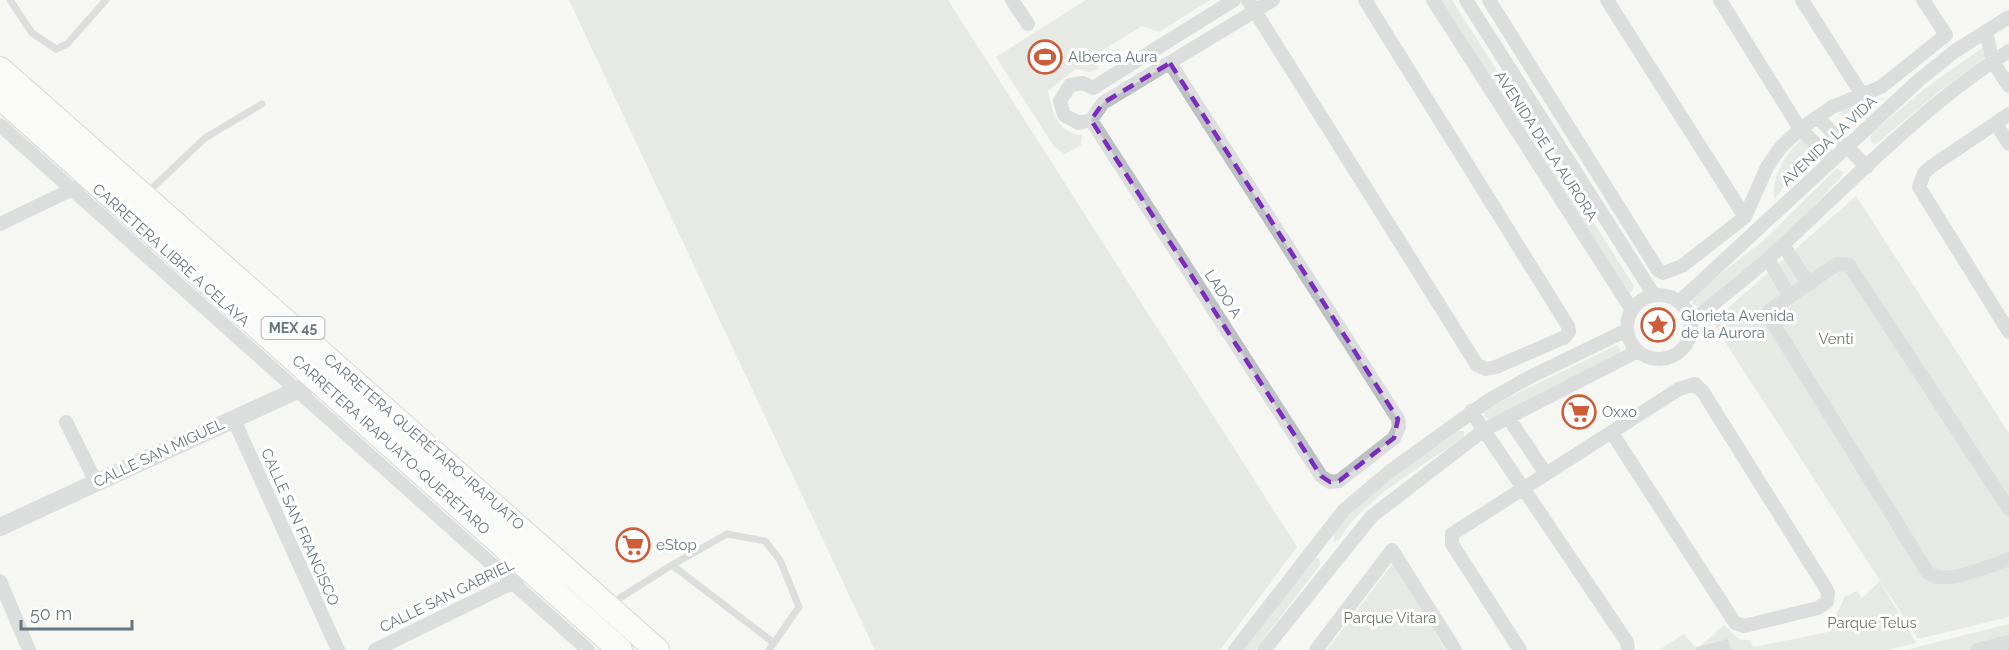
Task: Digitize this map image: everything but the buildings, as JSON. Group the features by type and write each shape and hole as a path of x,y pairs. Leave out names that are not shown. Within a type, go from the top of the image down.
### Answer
{"highway":[{"name":"CARRETERA QUERÉTARO-IRAPUATO","path":"0,69 91,179 144,196 609,605 657,650"},
{"name":"CARRETERA IRAPUATO-QUERÉTARO","path":"0,97 91,179 308,385 522,577 620,650"}],"street":[{"path":"1012,0 1028,24"},
{"path":"1234,0 1093,88 1083,83 1070,85 1061,96 1061,111 1075,122 1091,120 1103,103 1170,63 1251,6 1273,0"},
{"path":"1251,6 1477,365 1486,369 1496,367 1565,337 1569,332 1568,326 1365,0"},
{"name":"AVENIDA DE LA AURORA","path":"1432,0 1632,310"},
{"name":"AVENIDA DE LA AURORA","path":"1466,0 1654,295"},
{"path":"1489,0 1658,270 1672,272 1745,217 1767,167 1781,147 1800,129 1861,93 1881,87 1946,35 1923,0"},
{"path":"1606,0 1745,217"},
{"path":"1720,0 1800,129 1833,160"},
{"path":"1802,0 1861,93"},
{"name":"AVENIDA LA VIDA","path":"1679,302 1927,73 2009,17"},
{"path":"1986,32 1993,62 2009,86"},
{"path":"1692,321 1768,259 1932,107 2009,51"},
{"name":"LADO A","path":"1091,120 1321,476 1330,482 1339,481 1394,438 1399,427 1398,419 1170,63"},
{"path":"2009,114 1924,172 1918,187 2009,332"},
{"path":"1817,117 1867,167"},
{"path":"1996,124 2009,144"},
{"name":"CARRETERA LIBRE A CELAYA","path":"0,125 91,179"},
{"path":"0,224 91,179"},
{"path":"1783,244 1809,285"},
{"path":"1768,259 1790,297"},
{"path":"2009,509 1852,267 1846,263 1837,264 1770,310 1771,321 1925,569 1940,578 1976,571 2009,559"},
{"path":"1654,295 1667,296 1679,302 1692,321 1690,338 1677,355 1657,360 1638,351 1629,338 1627,330 1632,310 1640,301 1654,295"},
{"path":"1235,650 1354,500 1471,411 1530,377 1627,330"},
{"path":"1264,650 1372,516 1484,430 1638,351"},
{"path":"1520,650 1451,538 1454,531 1690,384 1700,388 1825,587 1828,593 1827,602 1818,608 1744,626 1735,624 1612,433"},
{"name":"CALLE SAN MIGUEL","path":"0,527 308,385"},
{"path":"1471,411 1627,642 1628,650"},
{"path":"1508,417 1546,474"},
{"name":"CALLE SAN FRANCISCO","path":"233,418 338,650"},
{"path":"66,422 96,482"},
{"path":"1321,539 1341,554"},
{"path":"1316,650 1392,550 1455,650"},
{"path":"522,577 588,650"},
{"name":"CALLE SAN GABRIEL","path":"375,650 522,577"},
{"path":"0,581 29,650"},
{"path":"1977,650 2009,642"}],"lane":[{"path":"0,3 9,0 32,33 56,49 67,44 106,0"},
{"path":"144,196 205,138 262,104"},
{"path":"609,605 672,564 727,534 765,541 780,560 799,607 769,650"},
{"path":"672,564 774,643"}],"highlighted area":[{"path":"1170,63 1398,419 1394,438 1339,481 1330,482 1321,476 1091,120 1103,103"}],"green space":[{"path":"569,0 948,0 1297,547 1220,650 875,650"},
{"path":"1086,0 1210,0 1159,32 1142,26 1092,57 1100,69 1089,72 1076,69 1048,91 1057,121 1067,131 1082,135 1081,145 1065,154 1055,148 996,57"},
{"path":"1437,0 1452,0 1634,286 1632,292 1629,292"},
{"path":"1982,48 1985,57 1981,61 1941,90 1876,144 1872,143 1870,137 1873,132 1927,87"},
{"path":"1884,97 1850,125 1839,110"},
{"path":"1803,137 1816,159 1788,181 1774,200 1775,181 1781,166"},
{"path":"1836,169 1843,171 1842,176 1781,240 1701,307 1694,305 1692,299 1695,294 1764,240"},
{"name":"Venti","path":"1856,196 2009,433 2009,617 1918,639 1712,322"},
{"path":"1617,345 1621,351 1616,355 1490,421 1484,416 1485,409"},
{"path":"1459,431 1464,431 1464,438 1414,470 1378,497 1349,526 1340,539 1334,542 1334,531 1363,503"},
{"path":"1319,558 1320,565 1255,650 1244,650 1313,559"},
{"name":"Parque Vitara","path":"1393,563 1446,650 1327,650"},
{"name":"Parque Telus","path":"1880,581 1916,643 1887,650 1659,650 1684,634 1697,649 1724,625 1740,640 1749,640 1754,647 1828,632 1844,597 1857,591 1862,598"},
{"path":"2009,624 2009,650 1906,650"}],"shaded area":[{"name":"Alberca Aura","path":"1052,42 1061,56 1040,72 1030,58"},
{"path":"1728,639 1731,650 1697,650 1696,647"}],"place":[{"name":"Alberca Aura","path":"1045,57"},
{"name":"Glorieta Avenida de la Aurora","path":"1658,325"},
{"name":"Oxxo","path":"1579,412"},
{"name":"eStop","path":"633,545"}]}
